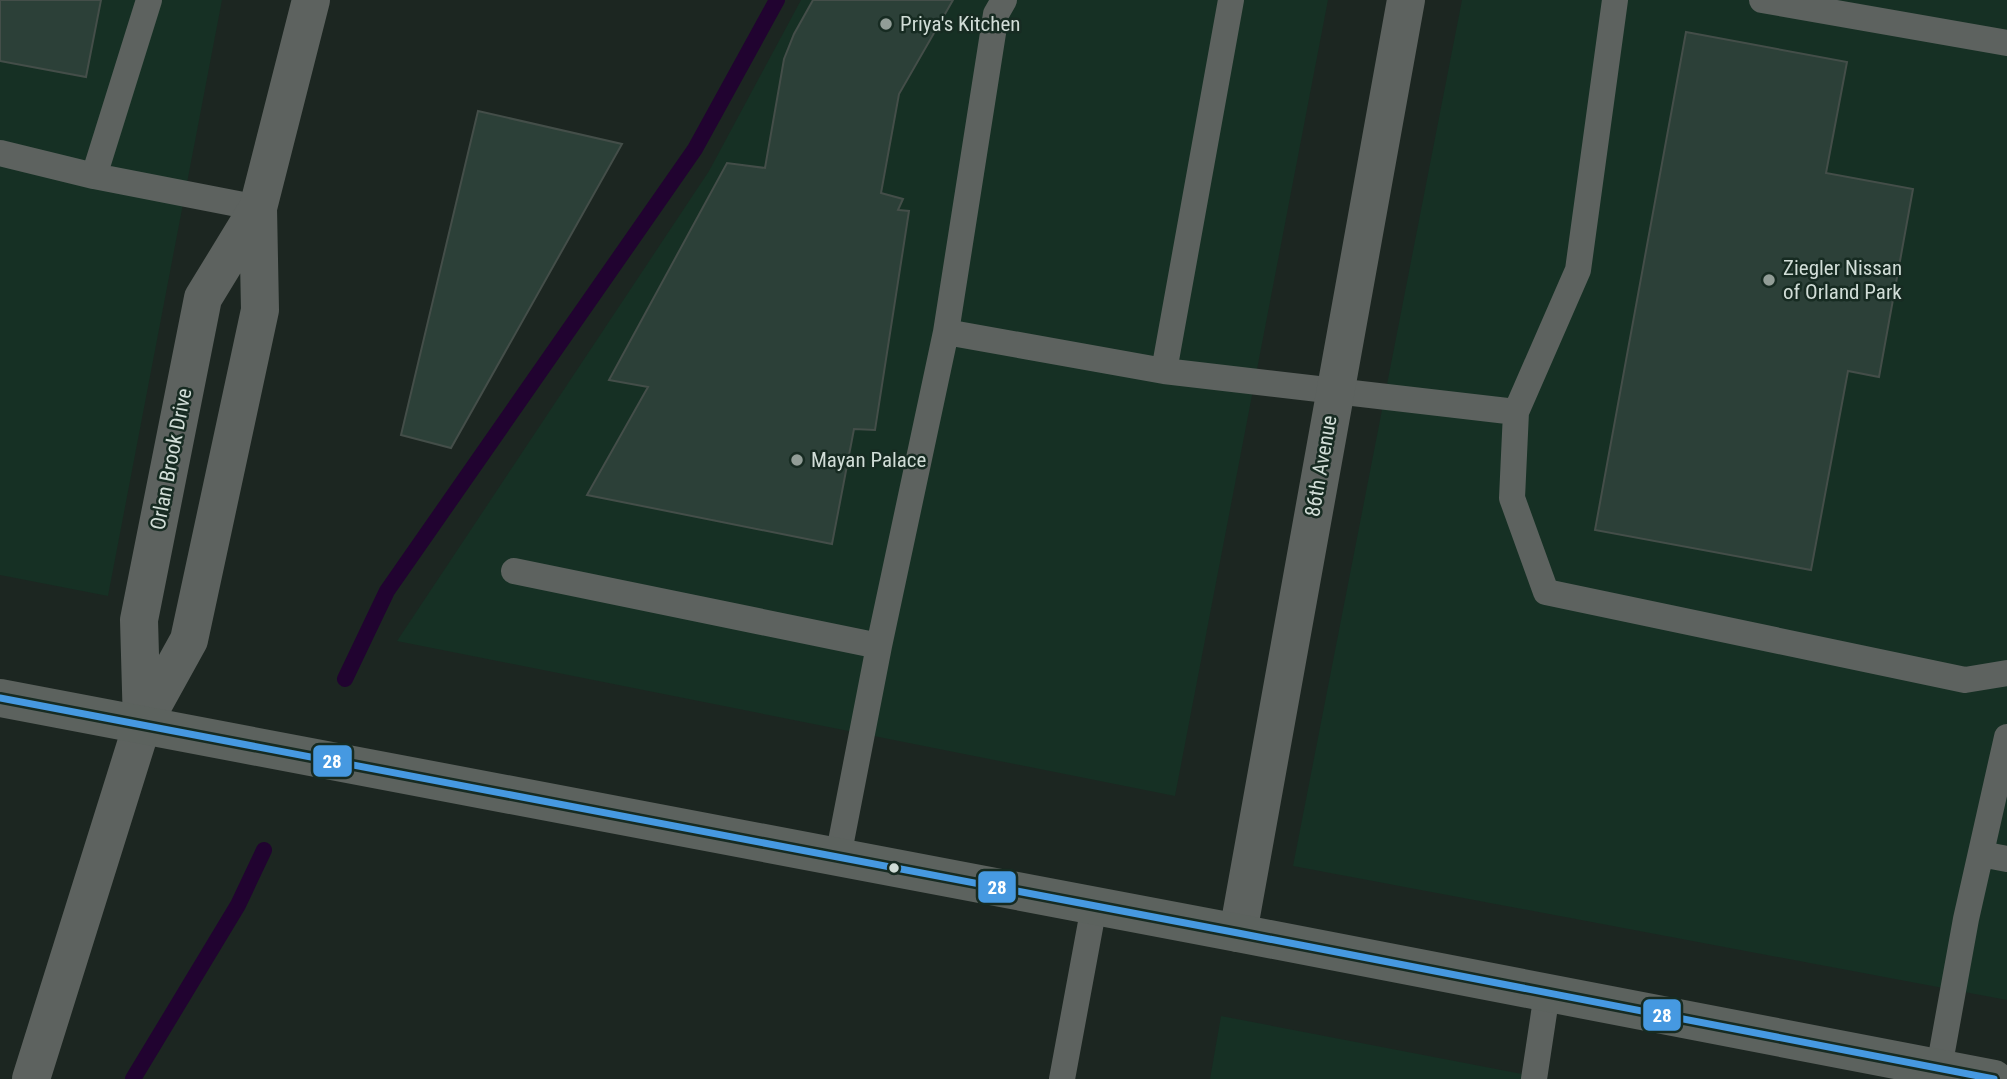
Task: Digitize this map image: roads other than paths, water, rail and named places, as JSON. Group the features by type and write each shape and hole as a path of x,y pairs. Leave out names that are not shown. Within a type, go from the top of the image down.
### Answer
{"main road":[{"path":"0,698 1994,1079"}],"street":[{"name":"Orlan Brook Drive","path":"31,1079 142,725 189,640 260,310 258,208 311,0"},
{"name":"86th Avenue","path":"1238,933 1406,0"},
{"name":"Orlan Brook Drive","path":"142,725 139,620 203,298 258,208"}],"lane":[{"path":"94,176 149,0"},
{"path":"838,857 879,646 946,332 996,14 1004,0"},
{"path":"1164,371 1231,0"},
{"path":"1615,0 1578,270 1516,412 1512,498 1546,592 1965,680 2007,673"},
{"path":"1762,0 2007,43"},
{"path":"0,153 94,176 258,208"},
{"path":"946,332 1164,371 1516,412"},
{"path":"514,571 879,646"},
{"path":"1939,1068 1966,919 2007,737"},
{"path":"1981,854 2007,859"},
{"path":"1062,1079 1094,905"},
{"path":"1534,1079 1547,993"}],"waterway":[{"path":"345,679 387,591 695,149 777,0"},
{"path":"133,1079 238,905 264,850"}],"place":[{"name":"Priya's Kitchen","path":"886,24"},
{"name":"Ziegler Nissan of Orland Park","path":"1769,280"},
{"name":"Mayan Palace","path":"797,460"}]}
